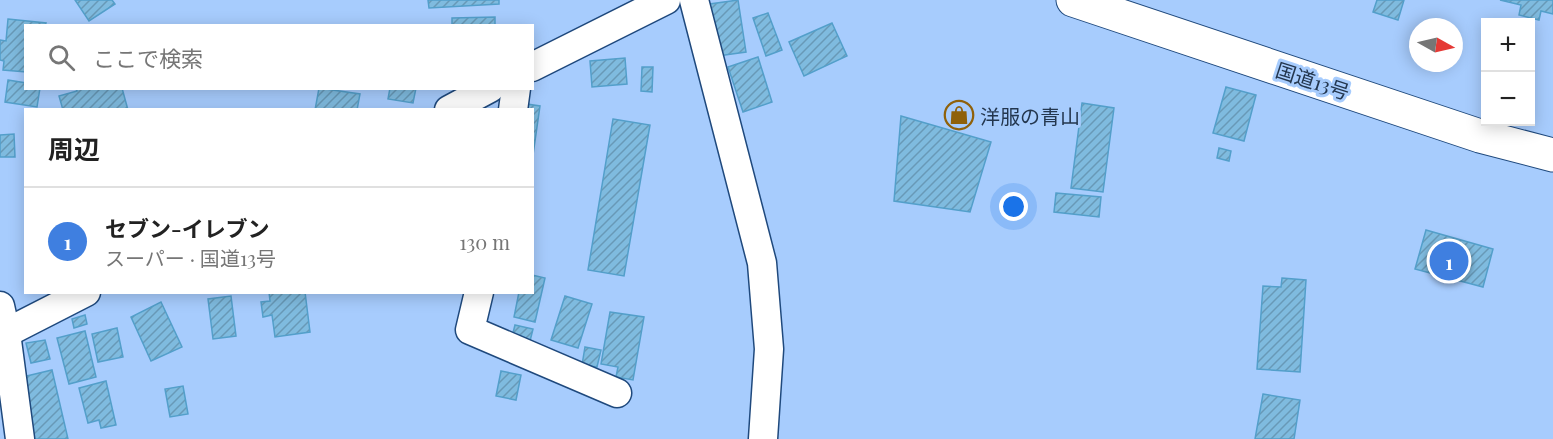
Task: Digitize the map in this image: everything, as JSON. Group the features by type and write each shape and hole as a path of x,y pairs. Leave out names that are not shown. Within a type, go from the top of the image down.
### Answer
{"highway":[{"name":"国道13号","path":"1073,0 1480,136 1553,155"}],"street":[{"path":"534,66 666,0"},
{"path":"694,0 762,263 769,349 763,439"},
{"path":"453,108 486,90"},
{"path":"513,108 516,90"},
{"path":"20,439 2,325 81,294"},
{"path":"479,294 470,330 617,393"}],"building":[{"path":"75,0 112,0 115,4 89,21"},
{"path":"428,0 499,0 499,4 429,8"},
{"path":"738,0 746,52 718,56 710,4"},
{"path":"1377,0 1404,0 1398,20 1373,12"},
{"path":"1500,0 1553,0 1553,14 1541,11 1539,20 1519,15 1521,5"},
{"path":"768,13 782,50 766,56 753,18"},
{"path":"495,17 495,24 452,24 452,18"},
{"path":"8,19 46,23 24,24 24,72 3,70 4,61 0,60 0,40 6,41"},
{"path":"832,23 847,56 804,76 789,42"},
{"path":"758,57 772,102 743,112 728,67"},
{"path":"625,58 627,84 592,87 590,61"},
{"path":"642,67 653,67 652,92 641,91"},
{"path":"8,80 24,83 24,90 40,90 37,107 5,102"},
{"path":"1226,87 1256,95 1244,141 1213,133"},
{"path":"123,90 127,108 62,108 59,96 77,91"},
{"path":"319,90 360,94 357,108 315,108"},
{"path":"390,90 416,90 413,103 388,99"},
{"path":"520,103 540,106 534,148 534,108 519,108"},
{"path":"1082,103 1114,108 1103,192 1071,188"},
{"path":"901,116 991,142 970,212 894,201"},
{"path":"613,119 650,125 624,276 588,270"},
{"path":"14,134 15,157 0,157 0,135"},
{"path":"1219,148 1231,151 1229,161 1217,158"},
{"path":"1056,193 1101,197 1099,217 1054,212"},
{"path":"1426,230 1493,249 1483,287 1415,269"},
{"path":"534,275 545,278 535,322 514,317 519,294 534,294"},
{"path":"1282,278 1306,280 1300,372 1257,369 1263,286 1281,287"},
{"path":"269,294 305,294 310,332 275,337 272,315 263,317 261,302 270,301"},
{"path":"231,296 236,336 213,339 208,299"},
{"path":"565,296 592,304 578,348 551,340"},
{"path":"161,302 182,347 151,361 131,317"},
{"path":"610,312 644,317 633,380 616,377 618,367 601,364"},
{"path":"85,315 87,324 74,328 72,319"},
{"path":"515,325 533,329 529,345 511,341"},
{"path":"117,328 123,357 98,362 92,334"},
{"path":"85,331 96,377 69,384 57,338"},
{"path":"45,340 50,359 31,363 26,343"},
{"path":"585,347 601,350 597,367 582,365"},
{"path":"52,370 68,439 32,439 18,378"},
{"path":"501,371 521,375 516,400 496,396"},
{"path":"106,381 116,425 101,428 99,420 88,423 79,388"},
{"path":"183,386 188,414 170,417 165,389"},
{"path":"1263,394 1300,400 1294,439 1255,439"}],"place":[{"name":"洋服の青山","path":"959,115"},
{"name":"セブン-イレブン","path":"1449,261"}]}
